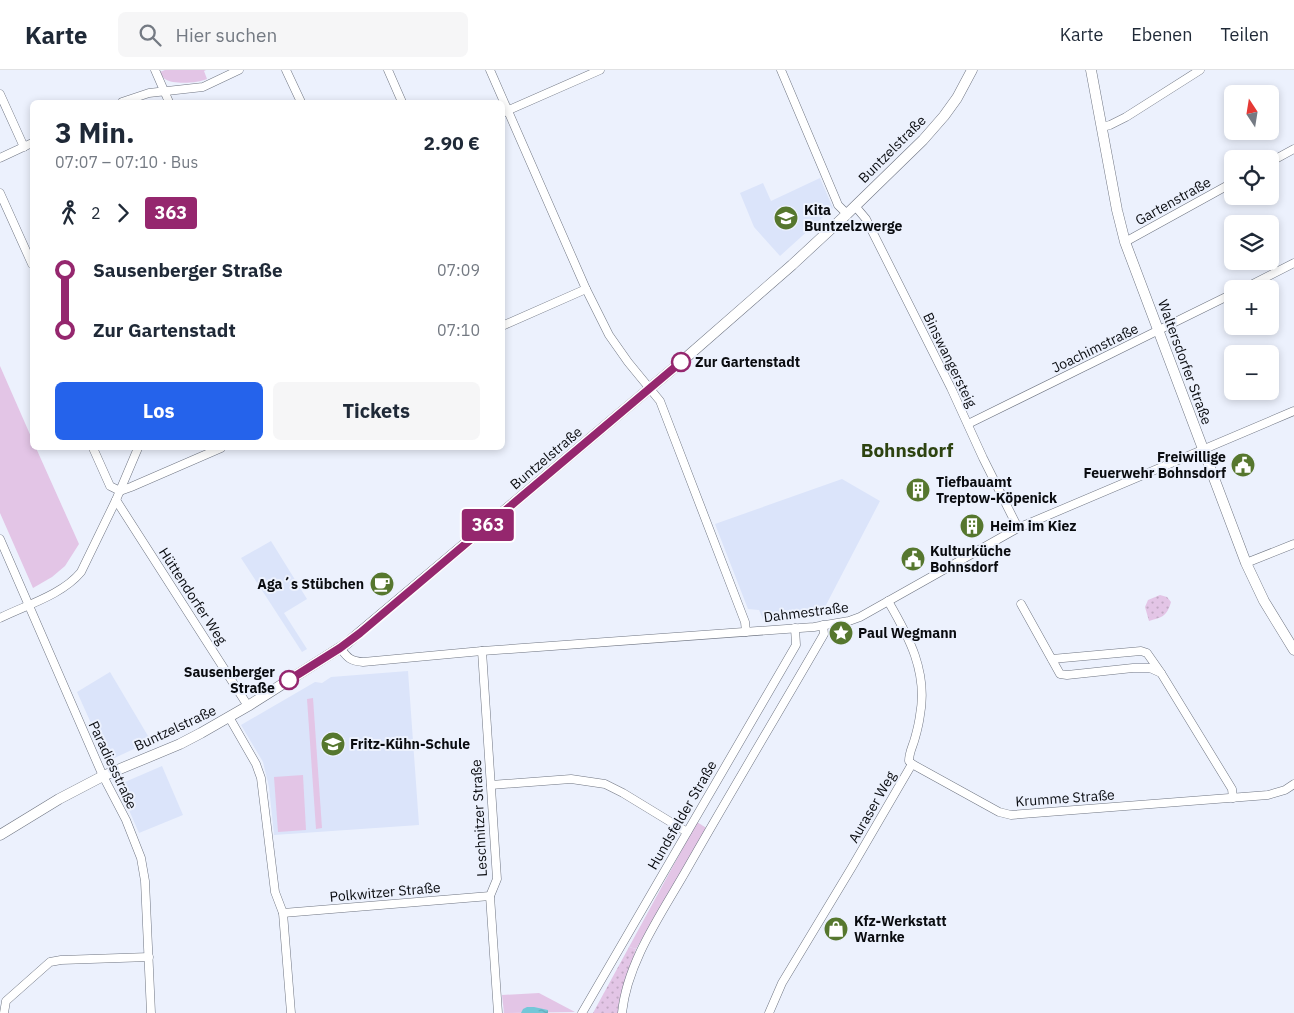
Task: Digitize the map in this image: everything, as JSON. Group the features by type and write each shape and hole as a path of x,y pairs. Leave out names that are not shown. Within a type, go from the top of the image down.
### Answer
{"street":[{"path":"155,70 168,100"},
{"path":"128,100 149,93 203,86 239,70"},
{"path":"286,70 300,100"},
{"path":"388,70 401,100"},
{"path":"490,70 501,100"},
{"path":"600,70 505,112 608,335 660,401 745,622 746,632"},
{"path":"781,70 838,205 847,214"},
{"name":"Buntzelstraße","path":"0,835 58,799 102,776 180,744 229,717 340,648 386,612 740,312 856,206 913,150 944,116 957,98 972,70"},
{"name":"Waltersdorfer Straße","path":"1091,70 1117,210 1126,242 1246,563 1264,601 1294,650"},
{"path":"1102,127 1126,117 1200,70"},
{"path":"0,94 24,147"},
{"path":"0,158 30,144"},
{"path":"1279,157 1294,149"},
{"name":"Gartenstraße","path":"1126,242 1224,187"},
{"path":"0,194 30,260"},
{"name":"Binswangersteig","path":"856,206 866,219 1018,528"},
{"path":"1261,280 1294,263"},
{"path":"505,325 586,290"},
{"name":"Joachimstraße","path":"968,424 1224,298"},
{"name":"Dahmestraße","path":"340,648 349,659 363,662 482,651 795,628 848,622 1018,528 1294,411"},
{"path":"94,450 110,486 120,491 216,450"},
{"path":"0,618 38,601 74,580 81,572 116,500 137,450"},
{"name":"Hüttendorfer Weg","path":"116,500 248,706"},
{"name":"Paradiesstraße","path":"0,540 102,776 126,820 140,858 145,881 151,1013"},
{"path":"1246,563 1294,544"},
{"name":"Auraser Weg","path":"769,1013 782,983 912,764 909,761 909,755 915,740 921,713 921,678 909,638 888,601"},
{"path":"1021,604 1060,674 1067,675 1133,668 1150,668 1161,673"},
{"path":"622,1013 627,985 643,947 824,634 823,625"},
{"name":"Hundsfelder Straße","path":"582,1013 796,645 795,628"},
{"name":"Leschnitzer Straße","path":"482,651 497,879 490,896 498,1013"},
{"path":"1052,660 1141,651 1147,654 1161,673 1232,789 1233,798"},
{"path":"229,717 256,764 261,778 275,892 284,913 291,1013"},
{"name":"Krumme Straße","path":"912,764 999,812 1011,815 1276,794 1294,784"},
{"path":"491,785 571,778 604,784 623,793 687,832"},
{"name":"Polkwitzer Straße","path":"284,913 490,896"},
{"path":"4,1013 6,1001 50,962 149,958"}],"shaded area":[{"path":"165,70 206,70 204,71 207,79 180,83 169,81 160,72"},
{"name":"Kita Buntzelzwerge","path":"820,178 833,208 780,256 754,227 740,193 763,183 771,201"},
{"path":"0,366 30,434 30,450 37,450 79,544 65,566 52,577 33,588 0,513"},
{"path":"842,479 880,501 825,607 828,615 817,615 816,613 809,614 807,617 763,619 759,610 748,609 715,524"},
{"path":"271,541 307,599 284,613 307,649 302,652 241,558"},
{"path":"1160,595 1167,597 1171,602 1168,610 1164,615 1149,621 1145,607 1148,600"},
{"name":"Fritz-Kühn-Schule","path":"408,671 419,825 274,835 269,787 263,762 241,725 315,682 322,683 331,677"},
{"path":"110,672 151,741 108,761 77,692"},
{"path":"313,698 322,828 316,829 307,699"},
{"path":"162,766 183,815 139,833 118,785"},
{"path":"303,775 306,830 278,832 274,777"},
{"path":"697,822 708,829 636,949 629,947"},
{"path":"629,947 636,949 618,1013 593,1013"},
{"path":"539,993 575,1012 504,1013 502,995"}],"water":[{"path":"527,1007 548,1010 548,1013 521,1013"}],"bus line":[{"name":"363","path":"289,680 360,633 681,362"}],"place":[{"name":"Kita Buntzelzwerge","path":"786,218"},
{"name":"Zur Gartenstadt","path":"681,362"},
{"name":"Freiwillige Feuerwehr Bohnsdorf","path":"1243,465"},
{"name":"Tiefbauamt Treptow-Köpenick","path":"918,490"},
{"name":"Heim im Kiez","path":"972,526"},
{"name":"Kulturküche Bohnsdorf","path":"913,559"},
{"name":"Aga´s Stübchen","path":"382,584"},
{"name":"Paul Wegmann","path":"841,633"},
{"name":"Sausenberger Straße","path":"289,680"},
{"name":"Fritz-Kühn-Schule","path":"333,744"},
{"name":"Kfz-Werkstatt Warnke","path":"836,929"}],"district":[{"name":"Bohnsdorf","path":"907,450"}]}
